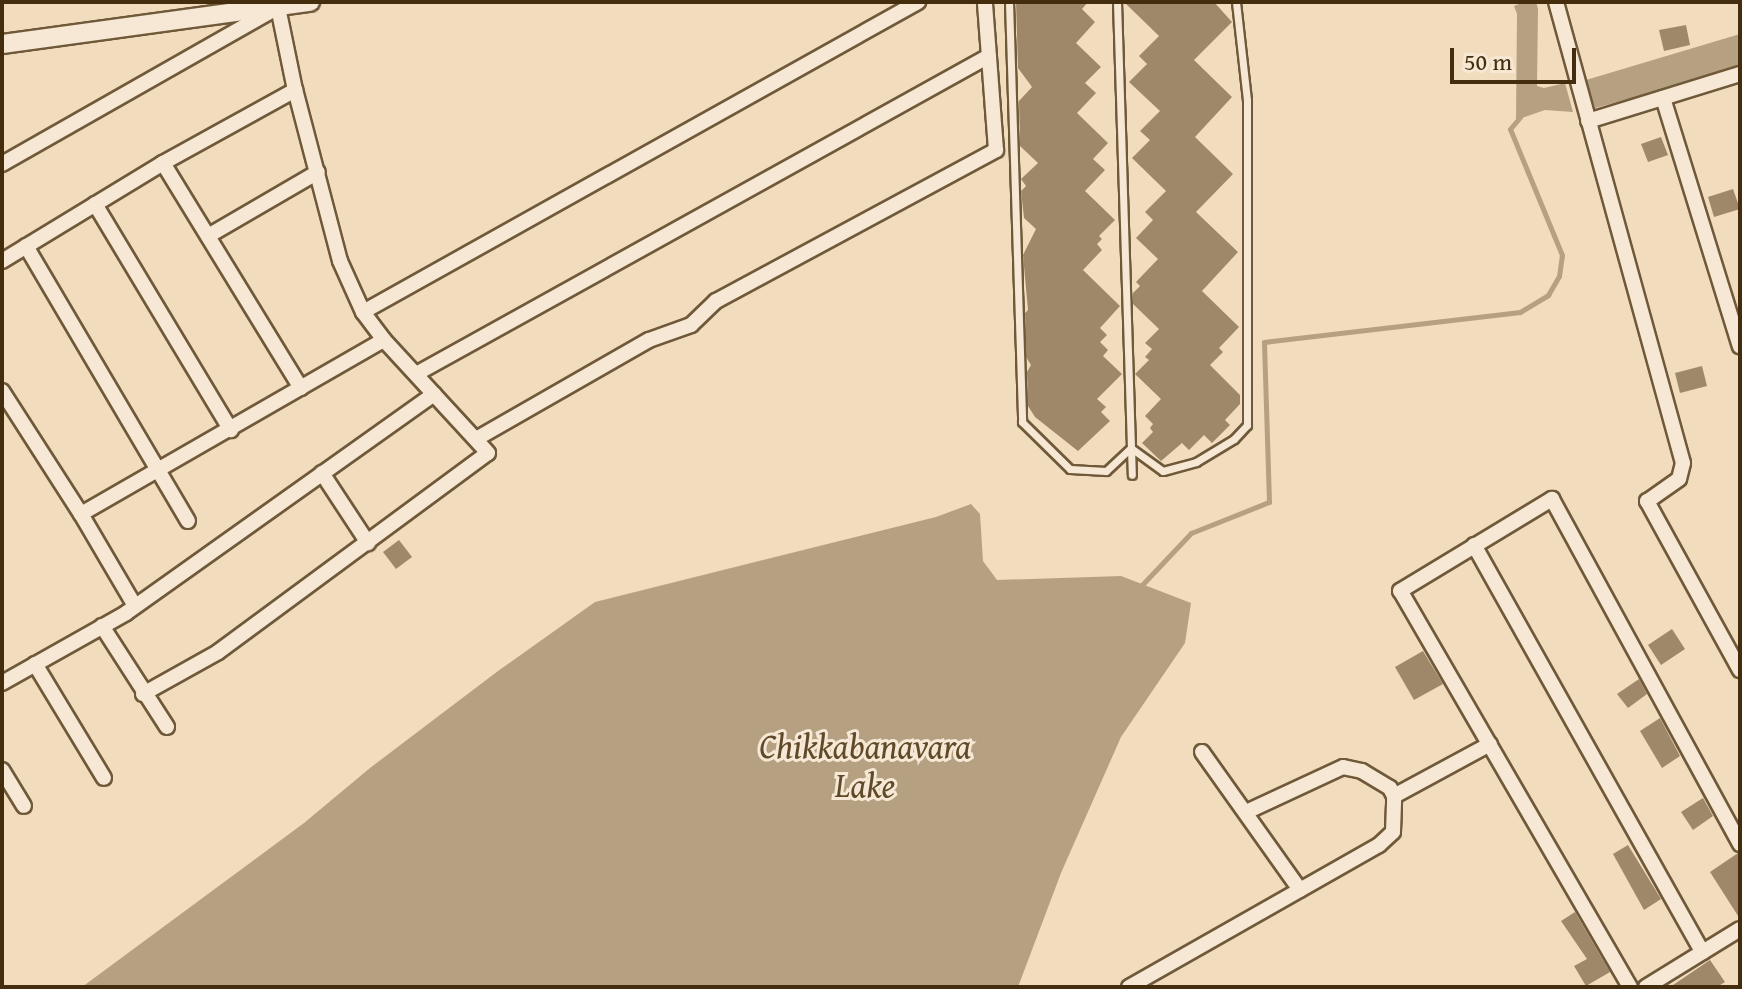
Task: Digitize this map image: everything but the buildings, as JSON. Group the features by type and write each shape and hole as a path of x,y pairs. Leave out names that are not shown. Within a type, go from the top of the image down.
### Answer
{"main road":[{"path":"2,44 310,2"}],"street":[{"path":"363,312 918,2"},
{"path":"476,439 649,340 691,325 716,301 996,150 985,2"},
{"path":"1556,2 1683,463 1679,479 1647,501 1740,670"},
{"path":"2,164 278,4 295,90 340,261 363,312 384,340 488,453 218,652 143,694"},
{"path":"416,374 989,56"},
{"path":"1588,121 1740,74"},
{"path":"2,261 163,163 295,90"},
{"path":"1663,98 1740,346"},
{"path":"163,163 301,388"},
{"path":"208,236 318,172"},
{"path":"95,204 231,430"},
{"path":"26,246 188,521"},
{"path":"81,514 384,340"},
{"path":"2,391 81,514 135,606"},
{"path":"2,683 135,606 434,394"},
{"path":"322,473 368,543"},
{"path":"1630,987 1400,591 1552,499 1740,844"},
{"path":"1474,545 1702,952"},
{"path":"102,626 167,727"},
{"path":"35,664 104,778"},
{"path":"1394,796 1490,744"},
{"path":"1202,752 1300,890"},
{"path":"1129,987 1379,845 1393,832 1394,796 1390,788 1362,771 1343,767 1246,812"},
{"path":"2,770 24,806"},
{"path":"1646,987 1740,929"},
{"path":"1150,973 1158,987"}],"lane":[{"path":"1009,2 1022,422 1070,469 1106,471 1131,448"},
{"path":"1117,2 1132,475"},
{"path":"1131,448 1163,471 1196,462 1234,439 1247,425 1247,100 1236,2"}],"water":[{"path":"1536,2 1538,9 1537,86 1544,88 1565,83 1573,112 1545,110 1516,120 1517,14 1514,6"},
{"path":"1740,34 1740,69 1595,108 1586,80"},
{"name":"Chikkabanavara Lake","path":"971,504 980,514 983,561 997,580 1121,576 1191,603 1185,643 1121,737 1061,873 1018,987 82,987 304,823 370,768 498,671 595,602 936,517"}],"waterway":[{"path":"1139,588 1191,533 1269,502 1264,342 1520,312 1548,295 1559,276 1562,255 1510,129 1520,117"}]}
